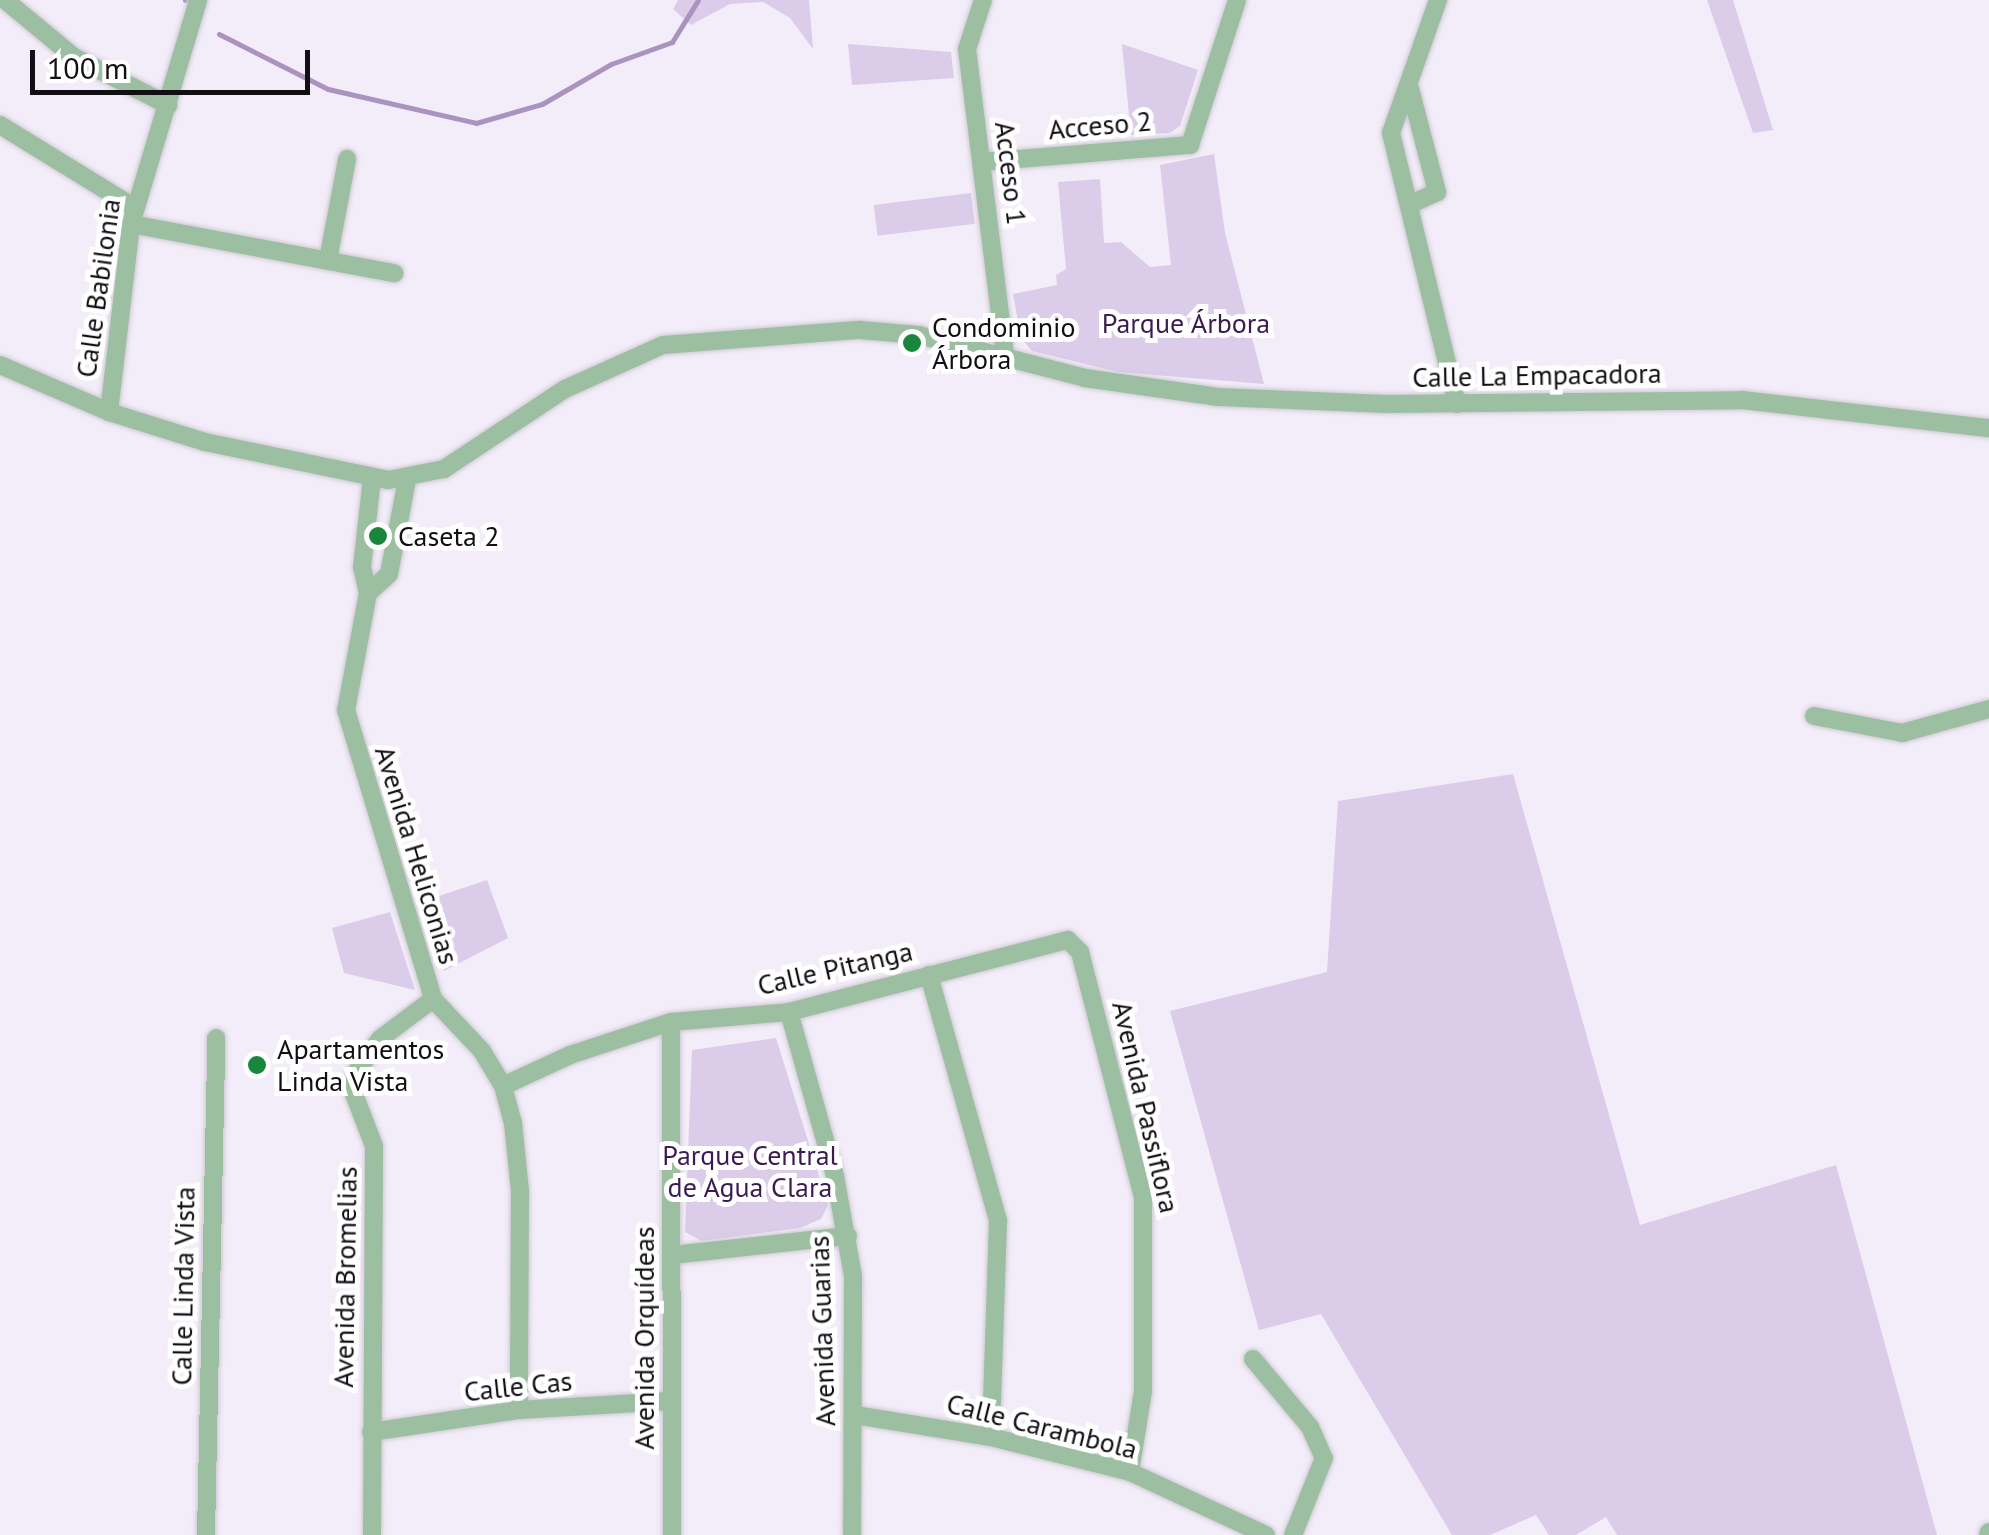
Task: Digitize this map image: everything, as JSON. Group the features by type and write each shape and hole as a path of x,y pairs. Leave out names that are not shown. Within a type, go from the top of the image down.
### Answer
{"street":[{"path":"5,0 74,57 168,106"},
{"name":"Calle Babilonia","path":"108,412 133,216 198,0"},
{"name":"Acceso 1","path":"983,0 967,49 1005,355"},
{"name":"Acceso 2","path":"982,162 1190,145 1238,0"},
{"path":"1438,0 1391,133 1457,404"},
{"path":"1409,85 1437,192 1409,206"},
{"path":"0,125 133,216 394,273"},
{"path":"328,260 346,159"},
{"name":"Calle La Empacadora","path":"408,480 444,469 610,364 663,345 880,330 1178,393 1457,404 1742,400 1989,428"},
{"path":"0,365 108,412 205,442 372,478 408,480"},
{"name":"Avenida Heliconias","path":"372,478 362,566 368,593 346,710 433,999 482,1051 503,1086 520,1191 519,1410"},
{"name":"Avenida Heliconias","path":"368,593 389,574 408,480"},
{"path":"1814,716 1902,733 1989,709"},
{"name":"Calle Pitanga","path":"503,1086 570,1055 671,1022 789,1012 1068,940"},
{"name":"Avenida Passiflora","path":"1068,940 1084,968 1143,1198 1143,1391 1130,1472"},
{"path":"929,975 998,1220 992,1437"},
{"name":"Avenida Bromelias","path":"372,1535 374,1146 354,1094 355,1074 380,1039 433,999"},
{"name":"Avenida Guarias","path":"789,1012 848,1236 854,1415 852,1535"},
{"name":"Avenida Orquídeas","path":"671,1022 672,1535"},
{"name":"Calle Linda Vista","path":"206,1535 216,1038"},
{"path":"672,1254 848,1236"},
{"path":"1253,1359 1310,1426 1324,1458 1292,1535"},
{"name":"Calle Cas","path":"371,1432 519,1410 671,1402"},
{"name":"Calle Carambola","path":"854,1415 992,1437 1130,1472 1266,1535"}],"green space":[{"path":"678,0 809,0 813,49 790,18 763,2 730,4 691,25 673,9"},
{"path":"1707,0 1733,0 1773,130 1753,133"},
{"path":"848,44 951,52 954,78 852,85"},
{"path":"1122,44 1198,70 1180,126 1170,133 1131,135"},
{"name":"Parque Árbora","path":"1214,154 1225,233 1264,384 1118,372 1032,351 1021,338 1013,294 1057,285 1056,275 1066,269 1058,182 1100,179 1104,243 1121,242 1150,267 1171,265 1160,165"},
{"path":"971,193 975,224 878,236 874,205"},
{"path":"1513,774 1640,1225 1836,1165 1937,1535 1617,1535 1606,1517 1576,1535 1549,1535 1536,1515 1490,1535 1452,1535 1321,1314 1259,1330 1170,1011 1327,972 1338,801"},
{"path":"487,880 508,938 444,971 421,902"},
{"path":"390,912 415,990 344,973 332,928"},
{"name":"Parque Central de Agua Clara","path":"776,1038 828,1205 821,1219 800,1228 702,1241 685,1232 692,1050"}],"waterway":[{"path":"219,34 328,89 476,123 542,104 611,64 672,42 698,0"}],"place":[{"name":"Condominio Árbora","path":"912,343"},
{"name":"Caseta 2","path":"378,536"},
{"name":"Apartamentos Linda Vista","path":"257,1065"}]}
